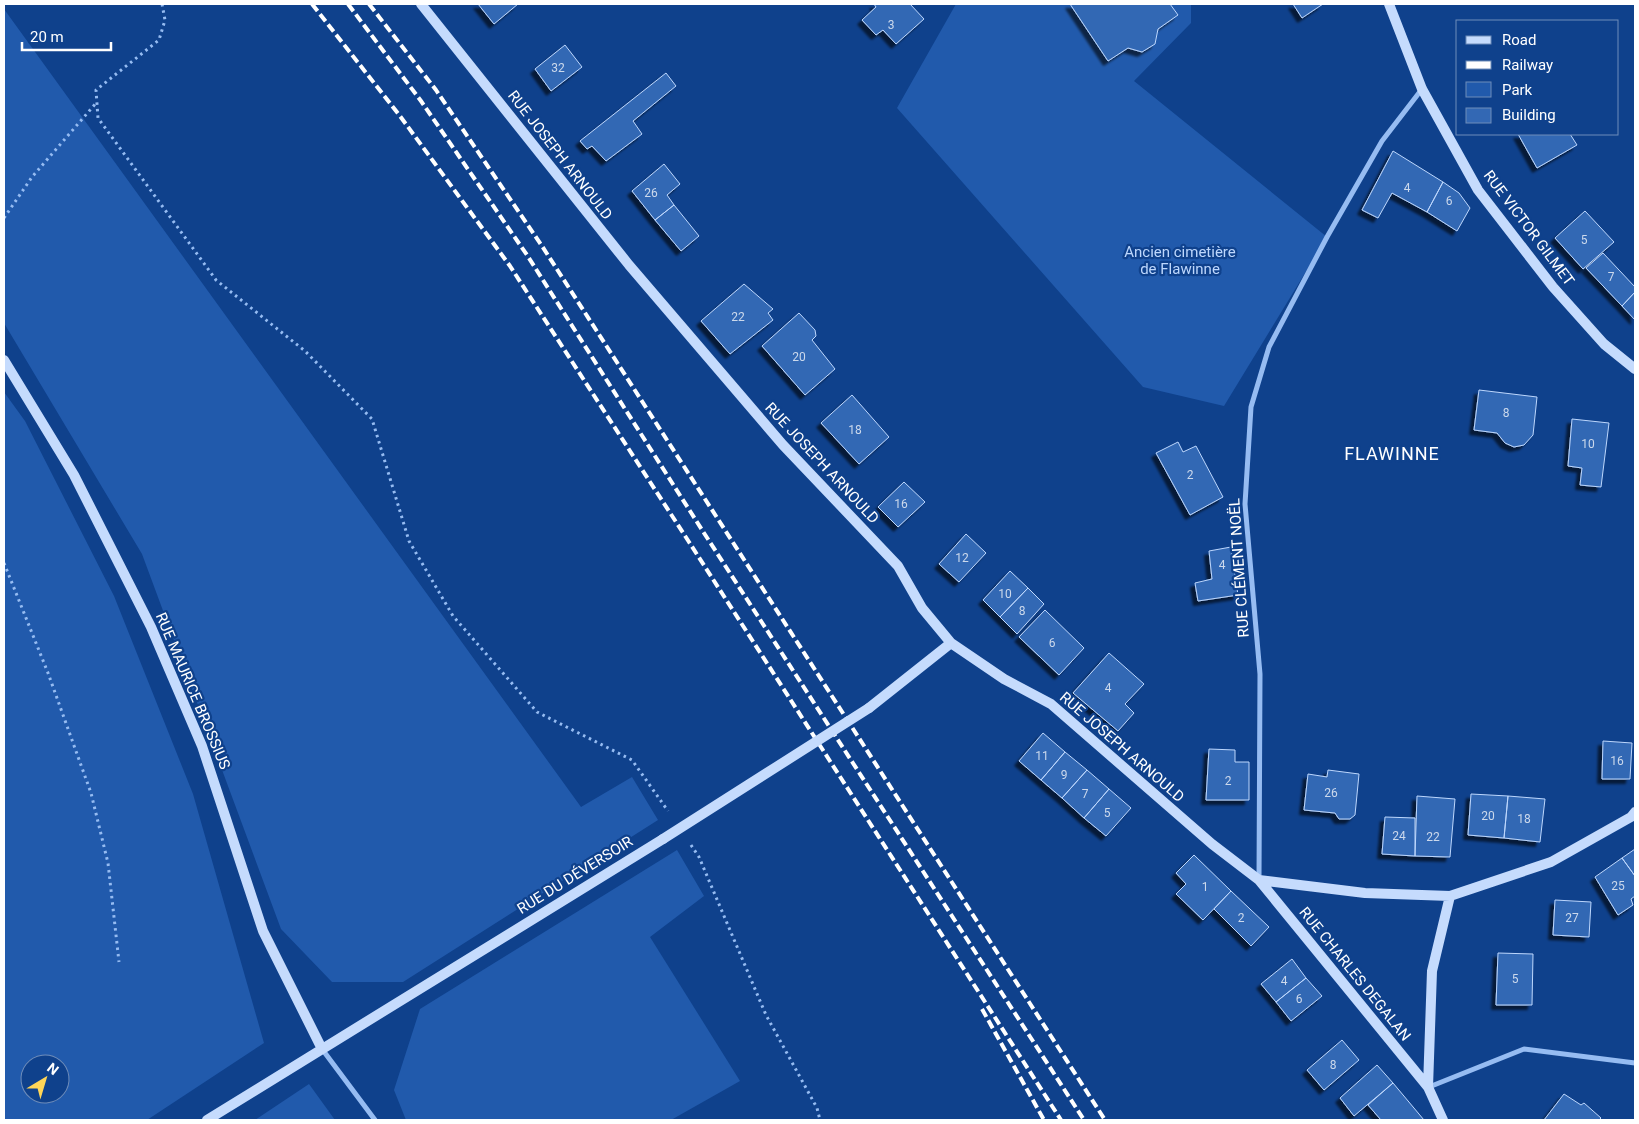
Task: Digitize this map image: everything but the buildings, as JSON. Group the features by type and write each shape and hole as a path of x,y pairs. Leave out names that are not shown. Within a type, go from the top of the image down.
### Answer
{"street":[{"name":"RUE JOSEPH ARNOULD","path":"421,4 628,265 783,445 898,566 922,608 951,644 1004,679 1051,704 1212,844 1258,880"},
{"name":"RUE VICTOR GILMET","path":"1389,4 1422,89 1478,190 1553,287 1604,344 1635,369"},
{"name":"RUE CLÉMENT NOËL","path":"1258,880 1260,674 1245,504 1251,407 1269,347 1327,237 1382,141 1422,89"},
{"name":"RUE MAURICE BROSSIUS","path":"4,360 74,475 151,627 202,746 263,931 322,1049"},
{"name":"RUE DU DÉVERSOIR","path":"207,1120 663,839 869,708 951,644"},
{"path":"1258,880 1365,893 1450,896 1551,862 1631,817 1635,812"},
{"name":"RUE CHARLES DEGALAN","path":"1258,880 1428,1087 1443,1120"},
{"name":"RUE CHARLES DEGALAN","path":"1428,1087 1432,971 1450,896"},
{"path":"322,1049 375,1120"},
{"path":"1428,1087 1524,1049 1635,1063"}],"path":[{"path":"162,4 165,20 159,40 96,90 98,118 216,280 305,351 372,418 409,541 453,616 536,712 632,760 671,817"},
{"path":"4,218 32,177 97,102"},
{"path":"4,563 48,673 90,793 108,863 119,962"},
{"path":"688,841 699,857 766,1015 817,1108 820,1120"}],"green space":[{"name":"Ancien cimetière de Flawinne","path":"956,4 1191,4 1191,23 1134,81 1327,237 1224,406 1143,387 897,108"},
{"path":"4,9 581,807 632,777 658,820 403,982 332,982 281,929 142,554 4,323"},
{"path":"4,392 25,421 114,596 193,794 264,1043 147,1120 4,1120"},
{"path":"677,850 704,896 650,937 740,1081 671,1120 406,1120 394,1090 420,1009"},
{"path":"309,1084 335,1120 255,1120"}],"railway":[{"path":"312,4 400,116 510,266 1061,1120"},
{"path":"348,4 421,101 527,255 704,533 1084,1120"},
{"path":"369,4 436,90 542,246 1105,1120"},
{"path":"982,1009 1044,1120"}],"district":[{"name":"FLAWINNE","path":"1392,453"}]}
